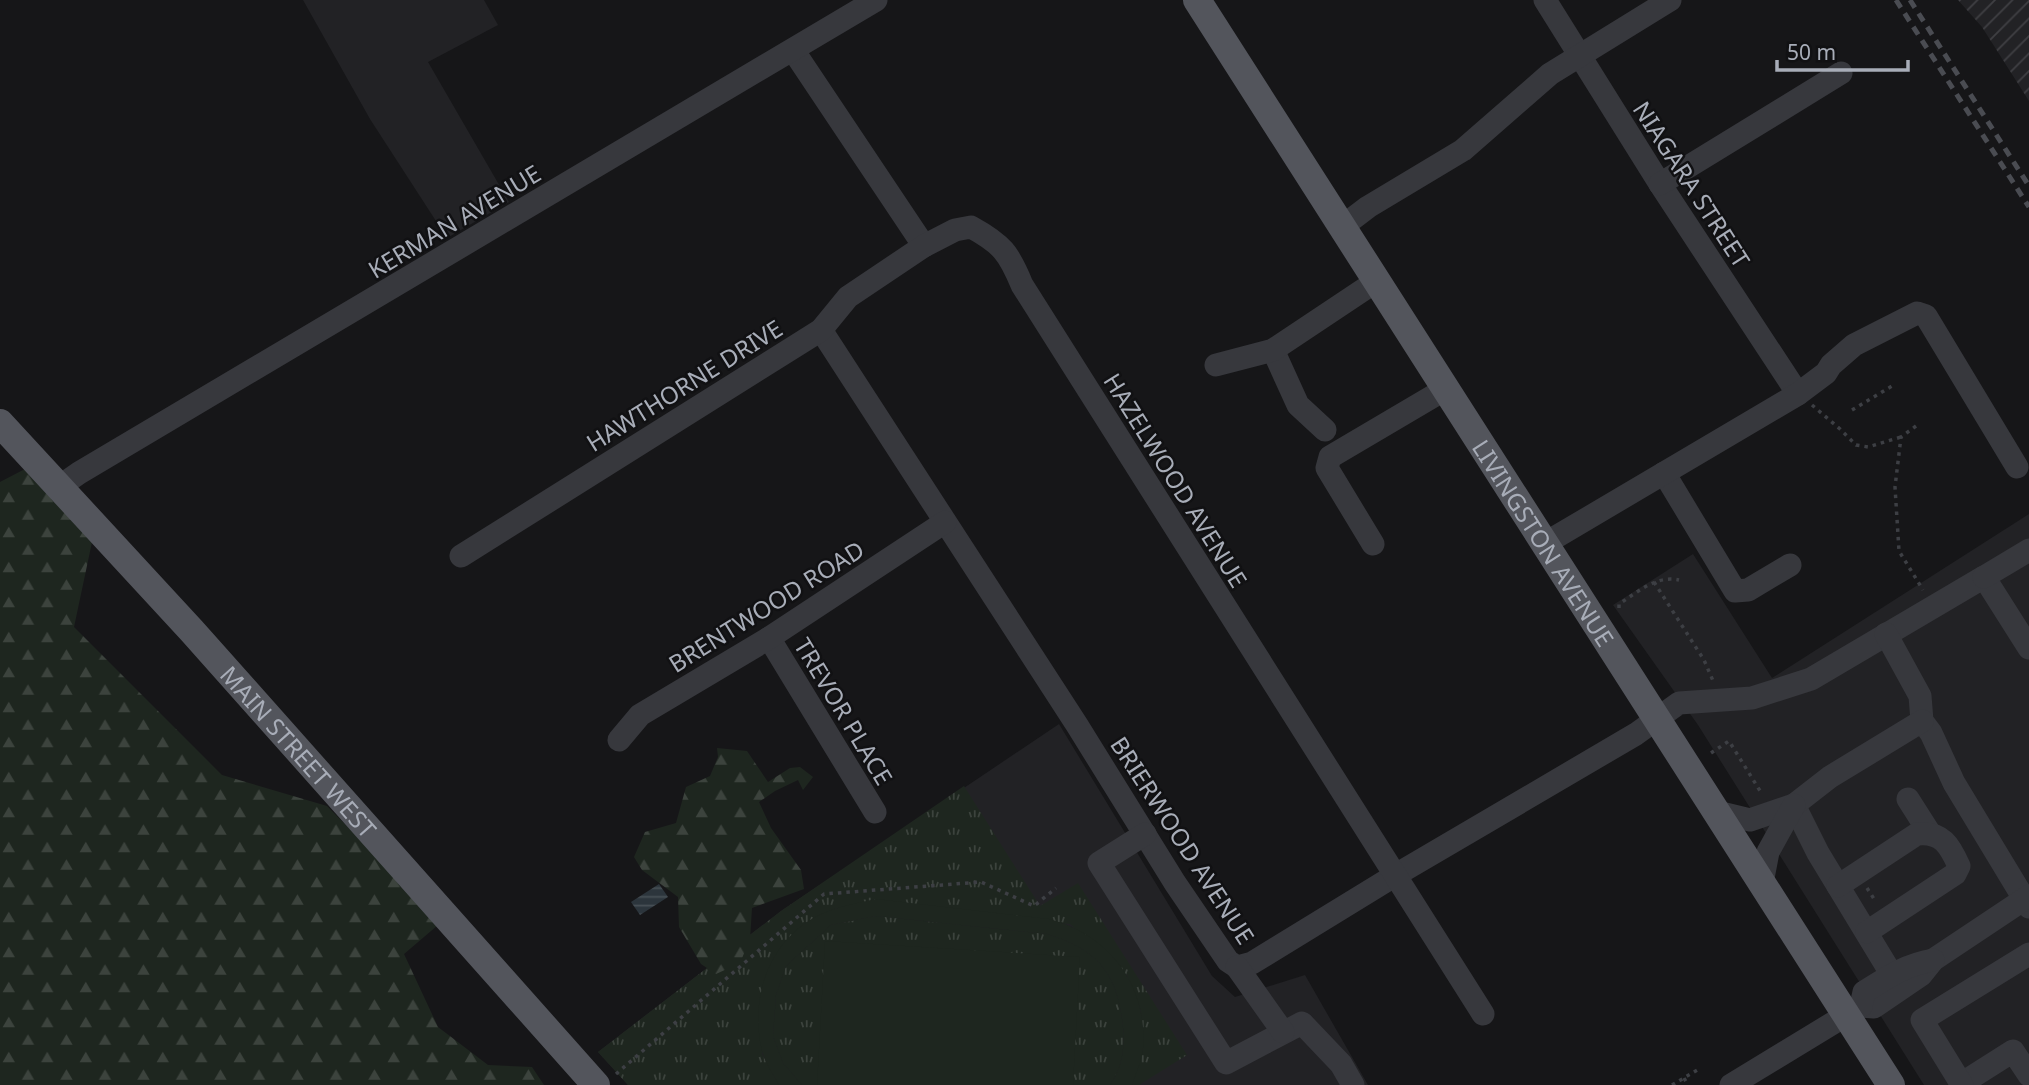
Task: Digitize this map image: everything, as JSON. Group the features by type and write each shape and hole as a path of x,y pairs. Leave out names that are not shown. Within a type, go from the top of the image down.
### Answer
{"main road":[{"name":"LIVINGSTON AVENUE","path":"1197,0 1762,883 1854,1010 1891,1085"},
{"name":"MAIN STREET WEST","path":"0,423 602,1082"}],"street":[{"name":"KERMAN AVENUE","path":"60,487 79,473 876,0"},
{"name":"NIAGARA STREET","path":"1545,0 1660,184 1798,394"},
{"path":"1343,226 1368,207 1462,150 1550,74 1670,0"},
{"path":"793,50 924,246"},
{"path":"1660,184 1841,73"},
{"name":"HAZELWOOD AVENUE","path":"924,246 955,230 971,227 989,236 1010,256 1022,285 1483,1014"},
{"name":"HAWTHORNE DRIVE","path":"461,556 821,330 849,298 924,246"},
{"path":"1216,365 1273,350 1378,280"},
{"path":"1544,544 1798,394 1826,373 1831,365 1854,345 1917,313 1926,316 2017,467"},
{"name":"BRIERWOOD AVENUE","path":"821,330 1222,953 1237,967 1252,963 1636,734 1679,703 1752,698 1811,679 2029,550"},
{"path":"1273,350 1298,405 1325,430"},
{"path":"1373,544 1327,468 1330,457 1447,388"},
{"path":"1664,473 1735,591 1748,590 1790,565"},
{"name":"BRENTWOOD ROAD","path":"619,740 640,715 769,638 945,522"},
{"path":"1984,577 2029,648"},
{"path":"1731,1085 1854,1010 1874,1007 1921,975 1933,960 2027,901 1954,783 1931,733 1922,721 1920,696 1886,634"},
{"name":"TREVOR PLACE","path":"769,638 875,813"},
{"path":"1717,812 1751,820 1794,805 1829,777 1922,721"},
{"path":"1867,932 1958,871 1959,866 1950,849 1941,838 1929,832 1908,799"},
{"path":"1762,883 1768,852 1794,805"},
{"path":"1794,805 1818,853 1892,975"},
{"path":"1838,886 1917,834 1929,832"},
{"path":"1145,834 1099,863 1226,1063 1302,1023 1341,1064 1353,1085"},
{"path":"2029,954 1922,1020 1962,1084 2013,1051 2029,1075"},
{"path":"1854,1010 1864,992 1911,964 1933,960"},
{"path":"1237,967 1283,1032"}],"path":[{"path":"1852,410 1892,386"},
{"path":"1798,394 1856,445 1868,447 1901,437 1916,426"},
{"path":"1901,437 1895,486 1899,551 1934,606"},
{"path":"1619,608 1619,604 1654,582 1670,578 1679,580"},
{"path":"1654,582 1704,660 1715,686 1703,687"},
{"path":"1711,753 1729,741 1767,802"},
{"path":"602,1082 824,894 981,883 1034,906 1056,888"},
{"path":"1866,886 1882,911"},
{"path":"1672,1085 1699,1069"},
{"path":"1684,1078 1688,1085"}],"shaded area":[{"path":"303,0 484,0 498,25 428,62 509,202 447,238 370,119"},
{"path":"1958,0 2029,0 2029,101 1982,27"},
{"path":"2029,514 2029,1085 1924,1085 1698,725 1613,605 1693,554 1772,678"},
{"path":"1059,724 1212,976 1235,997 1305,975 1368,1085 628,1085 598,1052 781,911"},
{"path":"659,884 668,897 640,915 631,902"}],"green space":[{"path":"25,469 92,542 74,627 222,775 327,806 400,880 438,925 404,954 438,1027 488,1065 532,1067 544,1085 0,1085 0,482"},
{"path":"717,748 747,751 768,782 790,768 800,767 813,777 803,790 798,780 759,802 771,828 801,870 804,889 752,908 750,939 740,963 716,974 701,964 679,927 678,897 642,870 634,857 645,832 676,823 686,787 710,776 718,757"},
{"path":"964,786 1040,906 1078,883 1187,1055 1139,1085 1132,1085 1143,1049 1141,1011 1127,975 1070,924 837,908 804,924 779,950 762,1054 779,1085 628,1085 598,1052 781,911"},
{"path":"876,899 1049,919 1070,926 1089,937 1120,965 1139,1003 1143,1048 1132,1085 1110,1085 1120,1065 1123,1050 1120,1009 1116,993 1103,967 1080,948 1047,934 876,916 831,925 786,966 776,995 773,1036 783,1063 802,1085 779,1085 763,1055 759,1033 760,998 770,965 790,936 812,919 838,908"},
{"path":"876,916 1047,934 1065,940 1093,957 1103,967 1116,993 1123,1028 1122,1058 1110,1085 802,1085 783,1063 773,1036 776,995 786,966 831,925"},
{"path":"825,941 1080,957 1073,1085 817,1085"}],"railway":[{"path":"1896,0 2029,207"},
{"path":"1910,0 2029,186"}]}
